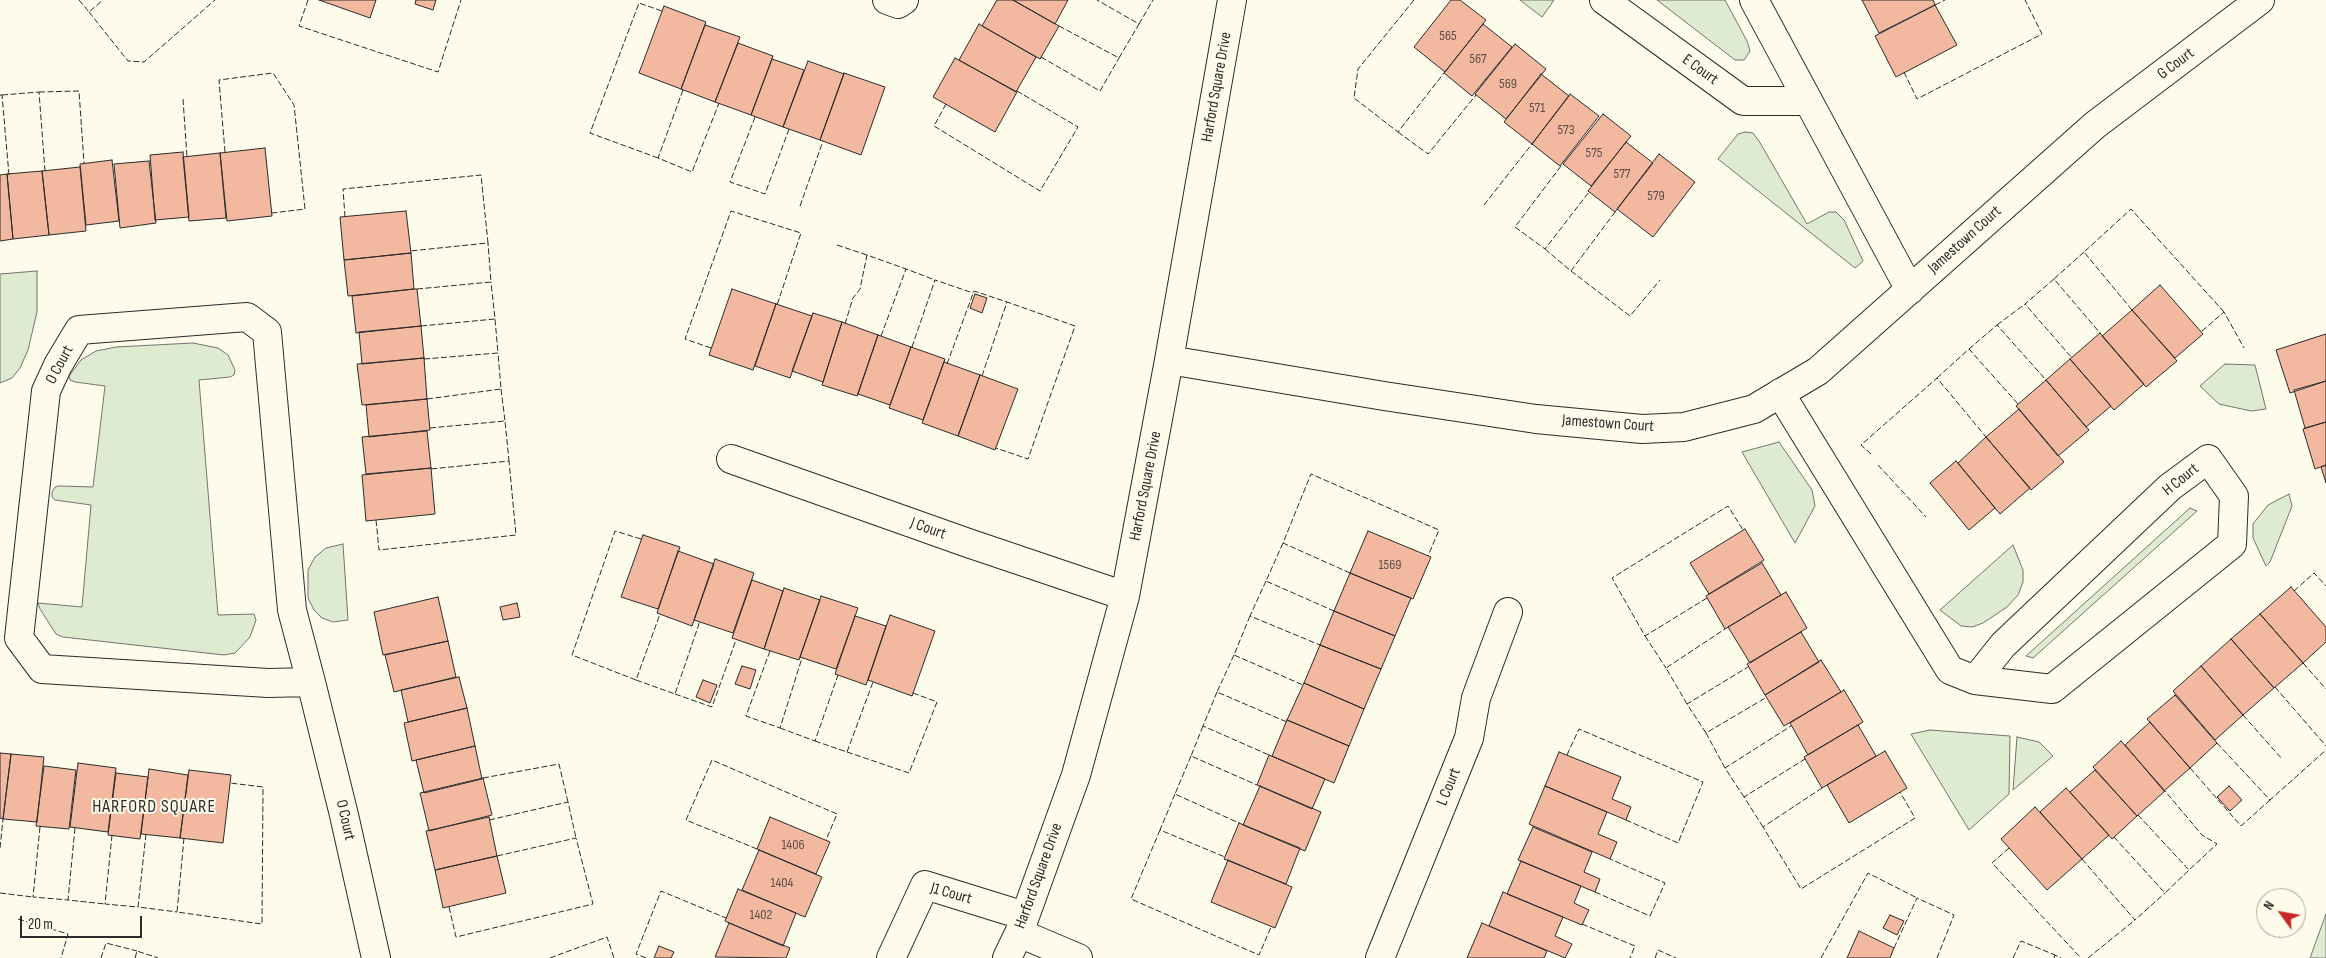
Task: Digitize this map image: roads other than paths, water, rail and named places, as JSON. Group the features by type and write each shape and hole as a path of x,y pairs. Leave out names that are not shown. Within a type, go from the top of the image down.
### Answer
{"street":[{"path":"886,0 898,4 904,0"},
{"name":"Harford Square Drive","path":"1007,958 1022,924 1076,775 1125,596 1169,360 1232,0"},
{"name":"E Court","path":"1604,0 1743,101 1808,101"},
{"path":"1754,0 1910,290"},
{"name":"G Court","path":"2095,125 2258,1"},
{"name":"Jamestown Court","path":"1169,360 1536,419 1642,429 1684,427 1710,421 1754,409 1818,371 2095,125"},
{"name":"O Court","path":"311,682 268,683 42,669 19,638 46,391 58,365 79,330 248,317 267,332 292,610 311,682 376,958"},
{"name":"H Court","path":"1780,393 1950,670 1975,680 2052,689 2232,544 2234,496 2208,459 2170,487 2003,645 1975,680"},
{"name":"J Court","path":"731,459 968,543 1125,596"},
{"name":"L Court","path":"1380,958 1469,738 1476,698 1508,612"},
{"name":"J1 Court","path":"891,958 925,885 1022,924"},
{"path":"1022,924 1078,958"}],"district":[{"name":"HARFORD SQUARE","path":"154,807"}]}
